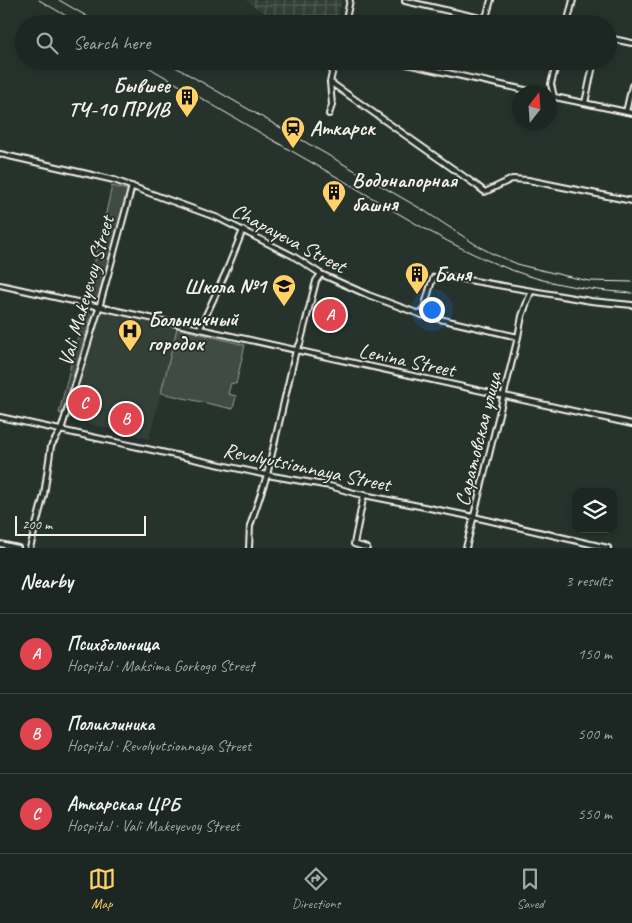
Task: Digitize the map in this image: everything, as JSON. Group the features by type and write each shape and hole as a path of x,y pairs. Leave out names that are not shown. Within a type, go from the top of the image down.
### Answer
{"street":[{"path":"347,15 350,0"},
{"path":"486,15 490,0"},
{"path":"569,15 572,0"},
{"path":"406,1 467,15"},
{"path":"617,40 632,43"},
{"path":"329,114 332,104 330,82 333,70"},
{"path":"433,70 512,87"},
{"path":"551,85 555,70"},
{"path":"585,102 592,70"},
{"path":"330,82 476,184 484,192 512,179 528,180 632,201"},
{"path":"626,112 632,86"},
{"path":"557,97 632,113"},
{"name":"Chapayeva Street","path":"0,154 114,180 132,186 218,218 292,256 321,274 368,295 422,315 518,337"},
{"name":"Vali Makeyevoy Street","path":"30,548 44,495 51,446 61,430 99,308 132,186"},
{"path":"200,328 243,230"},
{"path":"248,548 250,526 267,476 296,350 300,344 316,281 321,274"},
{"path":"422,315 434,278 445,276 590,302 632,305"},
{"name":"Lenina Street","path":"0,285 632,424"},
{"path":"518,337 522,316 531,292"},
{"name":"Саратовская улица","path":"466,548 518,337"},
{"name":"Revolyutsionnaya Street","path":"0,417 267,476 330,486 474,517 608,548"},
{"path":"364,494 354,544 367,548"},
{"path":"0,544 18,548"}],"shaded area":[{"path":"246,0 342,0 338,15 267,15"},
{"path":"112,186 128,190 98,298 87,296"},
{"name":"Больничный городок","path":"100,310 177,328 149,439 70,419"},
{"path":"84,312 92,314 62,414 59,413"},
{"path":"177,328 245,345 236,384 231,383 228,394 236,396 233,409 161,393"}],"railway":[{"path":"39,0 65,15"},
{"path":"59,0 85,15"},
{"path":"153,70 460,248 486,260 539,279 585,288 632,293"},
{"path":"181,70 423,210 493,254 520,265 589,281 632,282"}],"place":[{"name":"Бывшее ТЧ-10 ПРИВ","path":"187,118"},
{"name":"Аткарск","path":"293,149"},
{"name":"Водонапорная башня","path":"334,213"},
{"name":"Баня","path":"417,295"},
{"name":"Школа №1","path":"284,307"},
{"name":"Психбольница","path":"330,315"},
{"name":"Больничный городок","path":"130,352"},
{"name":"Аткарская ЦРБ","path":"84,403"},
{"name":"Поликлиника","path":"126,419"}]}
